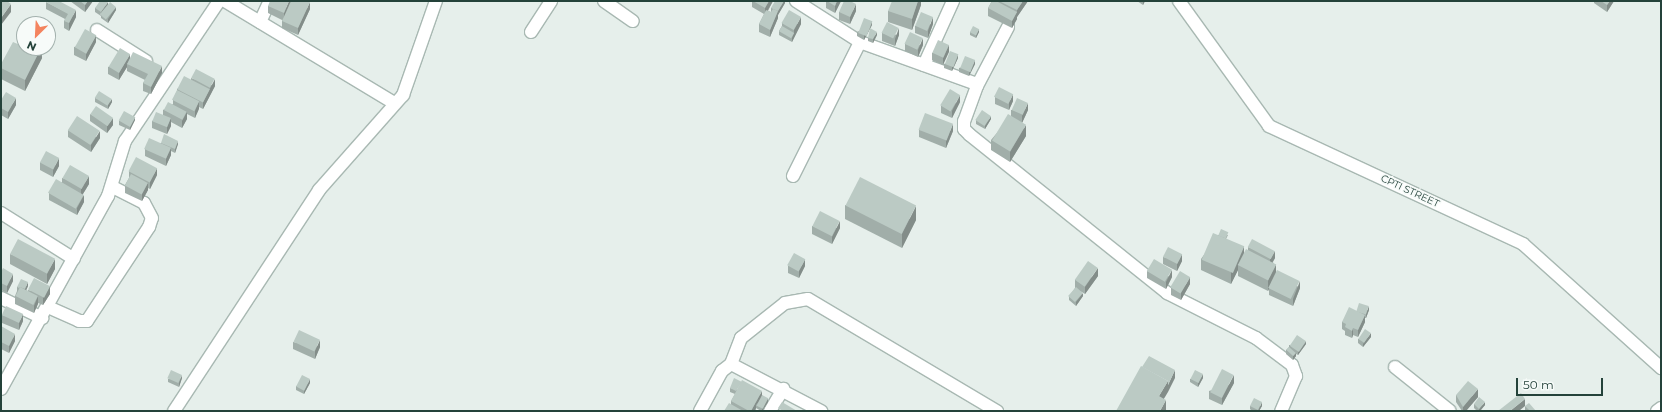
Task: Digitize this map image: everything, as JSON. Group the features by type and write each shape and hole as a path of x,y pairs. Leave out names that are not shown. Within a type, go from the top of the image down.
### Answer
{"street":[{"path":"1,389 42,318 112,187 126,141 219,1"},
{"path":"225,1 394,103"},
{"path":"260,22 270,1"},
{"path":"174,411 319,190 410,83 436,1"},
{"path":"531,32 552,1"},
{"path":"604,1 633,21"},
{"path":"796,1 812,6 860,42 977,86"},
{"path":"924,65 953,1"},
{"name":"CPTI STREET","path":"1179,1 1268,126 1523,244 1661,368"},
{"path":"1008,27 977,86 964,121 964,129 1166,293 1256,338 1292,365 1296,376 1281,411"},
{"path":"97,30 169,75"},
{"path":"793,176 860,42"},
{"path":"48,307 79,321 88,321 149,227 152,218 144,203 112,187"},
{"path":"1,213 74,259"},
{"path":"1,298 42,318"},
{"path":"700,411 722,372 731,364 741,338 766,315 785,303 808,299 997,411"},
{"path":"731,364 783,389 821,411"},
{"path":"1395,367 1450,411"},
{"path":"770,411 783,389"},
{"path":"1657,411 1661,408"}],"building":[{"path":"1,1 7,1 11,4 1,18"},
{"path":"46,1 59,1 76,10 69,23 64,21 68,14"},
{"path":"80,1 88,1 85,5"},
{"path":"100,1 108,2 101,12 95,8"},
{"path":"270,1 289,1 284,13 268,6"},
{"path":"291,1 310,2 298,28 282,21"},
{"path":"753,1 769,1 765,8"},
{"path":"775,1 784,1 778,11 771,8"},
{"path":"827,1 837,1 835,6"},
{"path":"844,1 850,1 856,4 850,17 839,12"},
{"path":"892,1 918,1 912,19 888,11"},
{"path":"992,1 996,1 1017,12 1012,21 988,8"},
{"path":"999,1 1023,1 1017,10"},
{"path":"1601,1 1610,1 1607,5"},
{"path":"110,2 116,7 106,19 100,14"},
{"path":"773,9 778,11 770,30 759,24 766,10 771,12"},
{"path":"789,10 801,17 794,30 782,23"},
{"path":"921,12 933,17 927,31 915,26"},
{"path":"864,18 872,21 867,36 858,33"},
{"path":"887,22 899,28 893,39 882,33"},
{"path":"782,26 794,33 791,38 779,31"},
{"path":"973,26 979,29 976,35 970,32"},
{"path":"870,28 877,32 873,39 868,38"},
{"path":"85,29 96,35 86,54 75,47"},
{"path":"910,32 923,38 917,50 905,44"},
{"path":"938,40 949,45 943,58 932,53"},
{"path":"13,42 16,43 16,56 37,56 25,80 1,68 1,64"},
{"path":"120,48 130,54 119,73 109,67"},
{"path":"950,51 958,54 953,67 945,64"},
{"path":"133,52 162,66 151,87 143,83 148,74 127,64"},
{"path":"965,56 975,60 970,72 960,68"},
{"path":"196,69 215,79 210,88 191,78"},
{"path":"184,76 210,89 203,103 177,89"},
{"path":"999,87 1013,94 1008,104 994,97"},
{"path":"950,89 960,95 951,111 940,105"},
{"path":"177,90 199,101 194,111 172,100"},
{"path":"99,91 112,99 107,106 95,98"},
{"path":"6,92 16,98 8,112 1,108 1,100"},
{"path":"1017,98 1028,103 1023,115 1012,110"},
{"path":"168,102 187,112 182,120 164,110"},
{"path":"96,106 113,118 107,126 90,114"},
{"path":"982,110 991,116 984,126 975,120"},
{"path":"124,111 135,117 130,127 119,121"},
{"path":"156,112 171,118 167,127 152,121"},
{"path":"925,113 953,124 947,141 919,130"},
{"path":"1008,114 1026,125 1010,151 992,141"},
{"path":"77,116 100,131 90,145 68,130"},
{"path":"164,134 178,141 175,149 161,143"},
{"path":"149,138 171,148 166,159 144,149"},
{"path":"46,151 59,158 53,170 40,162"},
{"path":"136,157 157,168 150,182 128,171"},
{"path":"70,165 89,176 82,189 63,178"},
{"path":"131,174 148,183 142,194 125,185"},
{"path":"860,177 916,206 902,234 845,206"},
{"path":"56,179 84,195 76,209 48,193"},
{"path":"820,211 840,221 832,236 812,226"},
{"path":"1221,229 1228,232 1226,239 1218,235"},
{"path":"1213,233 1244,246 1233,273 1202,260"},
{"path":"18,239 55,259 47,274 10,254"},
{"path":"1252,239 1275,251 1271,259 1248,247"},
{"path":"1168,247 1182,254 1177,264 1163,257"},
{"path":"1246,249 1276,264 1268,280 1238,265"},
{"path":"794,253 805,259 799,272 787,265"},
{"path":"1154,259 1172,270 1165,282 1147,271"},
{"path":"1088,261 1098,268 1085,287 1075,280"},
{"path":"3,268 13,274 7,286 1,283 1,272"},
{"path":"1277,270 1299,281 1291,299 1268,288"},
{"path":"1180,271 1190,277 1181,293 1170,287"},
{"path":"34,278 50,286 44,298 28,290"},
{"path":"21,279 28,282 25,289 17,287"},
{"path":"20,287 38,296 33,305 15,296"},
{"path":"1076,287 1083,293 1075,302 1068,296"},
{"path":"1359,303 1369,306 1366,315 1356,312"},
{"path":"6,306 23,314 19,323 2,315"},
{"path":"1349,307 1365,315 1358,330 1353,328 1352,331 1345,327 1346,324 1342,322"},
{"path":"1,326 15,334 9,346 1,342"},
{"path":"1365,329 1371,333 1364,343 1358,339"},
{"path":"299,330 320,340 314,352 294,342"},
{"path":"1297,335 1306,341 1299,352 1290,346"},
{"path":"1289,347 1296,353 1293,356 1286,350"},
{"path":"1149,356 1175,370 1168,385 1168,381 1142,367"},
{"path":"1141,366 1168,381 1159,396 1166,400 1160,411 1116,411"},
{"path":"1222,369 1234,375 1222,398 1210,392"},
{"path":"171,370 182,375 178,383 167,378"},
{"path":"1195,370 1203,374 1198,383 1190,379"},
{"path":"302,375 310,379 304,391 296,387"},
{"path":"734,378 742,382 736,391 730,388"},
{"path":"742,380 762,391 751,411 731,401"},
{"path":"1468,381 1478,389 1463,407 1456,395"},
{"path":"1521,393 1525,399 1510,411 1498,411"},
{"path":"762,395 768,398 763,409 757,406"},
{"path":"1479,397 1485,402 1479,409 1474,404"},
{"path":"1254,398 1262,402 1258,410 1250,406"},
{"path":"782,402 797,411 783,411 778,408"},
{"path":"729,403 743,411 724,411"},
{"path":"1529,403 1536,411 1530,411 1525,406"}]}
